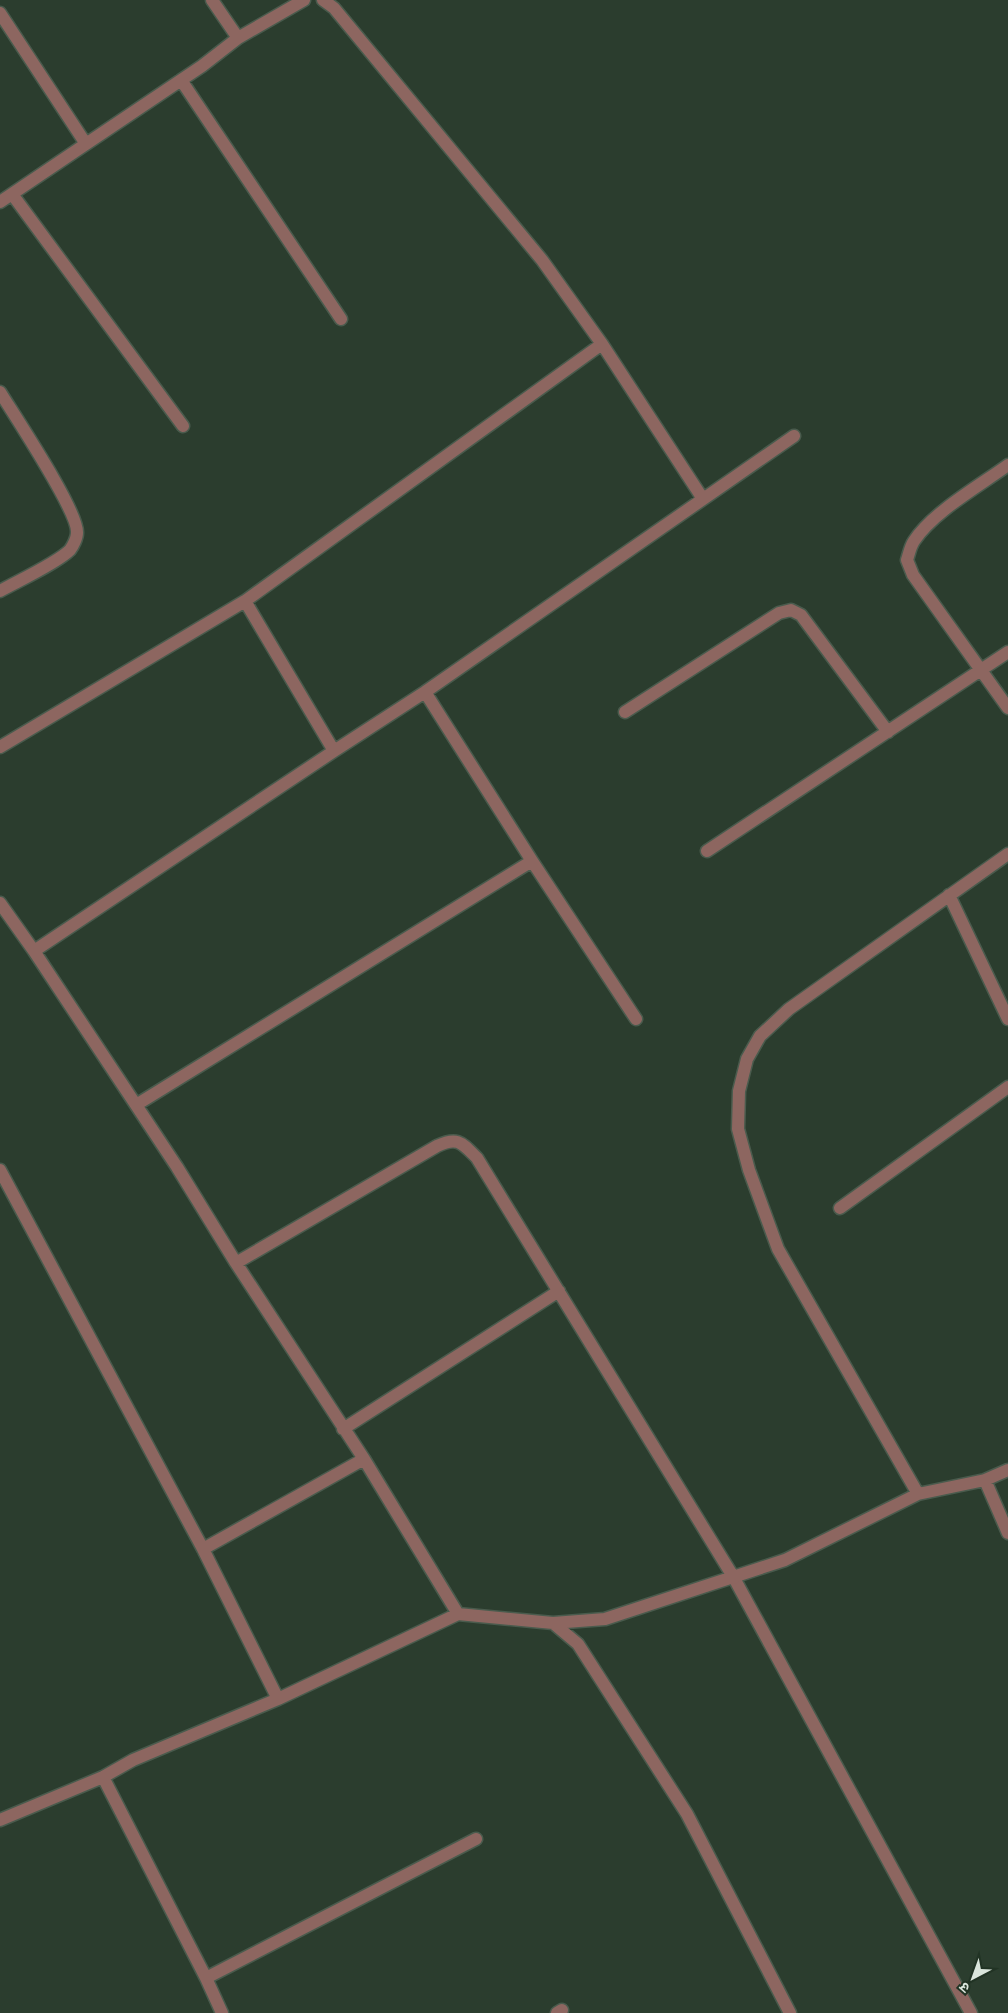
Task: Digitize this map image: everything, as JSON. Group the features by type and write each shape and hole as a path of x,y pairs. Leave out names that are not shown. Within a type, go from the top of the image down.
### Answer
{"street":[{"path":"212,0 238,38"},
{"path":"0,202 181,80 238,38 304,0"},
{"path":"322,0 334,8 542,260 602,344 703,499"},
{"path":"0,13 86,144"},
{"path":"181,80 341,319"},
{"path":"12,194 183,426"},
{"path":"0,747 245,601 602,344"},
{"path":"0,392 70,508 78,532 70,550 60,558 0,591"},
{"path":"34,951 334,750 425,692 794,436"},
{"path":"1008,465 938,515 922,530 912,544 907,560 913,575 1008,708"},
{"path":"245,601 334,750"},
{"path":"625,712 779,612 791,610 801,615 888,732"},
{"path":"708,851 1008,652"},
{"path":"425,692 532,861 636,1019"},
{"path":"918,1494 778,1249 749,1170 738,1129 739,1091 747,1059 760,1036 789,1009 1008,854"},
{"path":"136,1105 532,861"},
{"path":"949,895 1008,1019"},
{"path":"0,903 34,951 177,1167 236,1263 364,1458 458,1614"},
{"path":"840,1208 1008,1088"},
{"path":"236,1263 448,1141 457,1141 477,1158 734,1578 971,2013"},
{"path":"0,1170 203,1549 278,1699"},
{"path":"344,1429 559,1292"},
{"path":"203,1549 364,1458"},
{"path":"0,1820 102,1777 133,1760 278,1699 458,1614 554,1623 605,1619 785,1560 918,1494 985,1480 1008,1470"},
{"path":"985,1480 1008,1533"},
{"path":"554,1623 578,1644 687,1814 790,2013"},
{"path":"102,1777 206,1978 222,2013"},
{"path":"206,1978 476,1839"}]}
